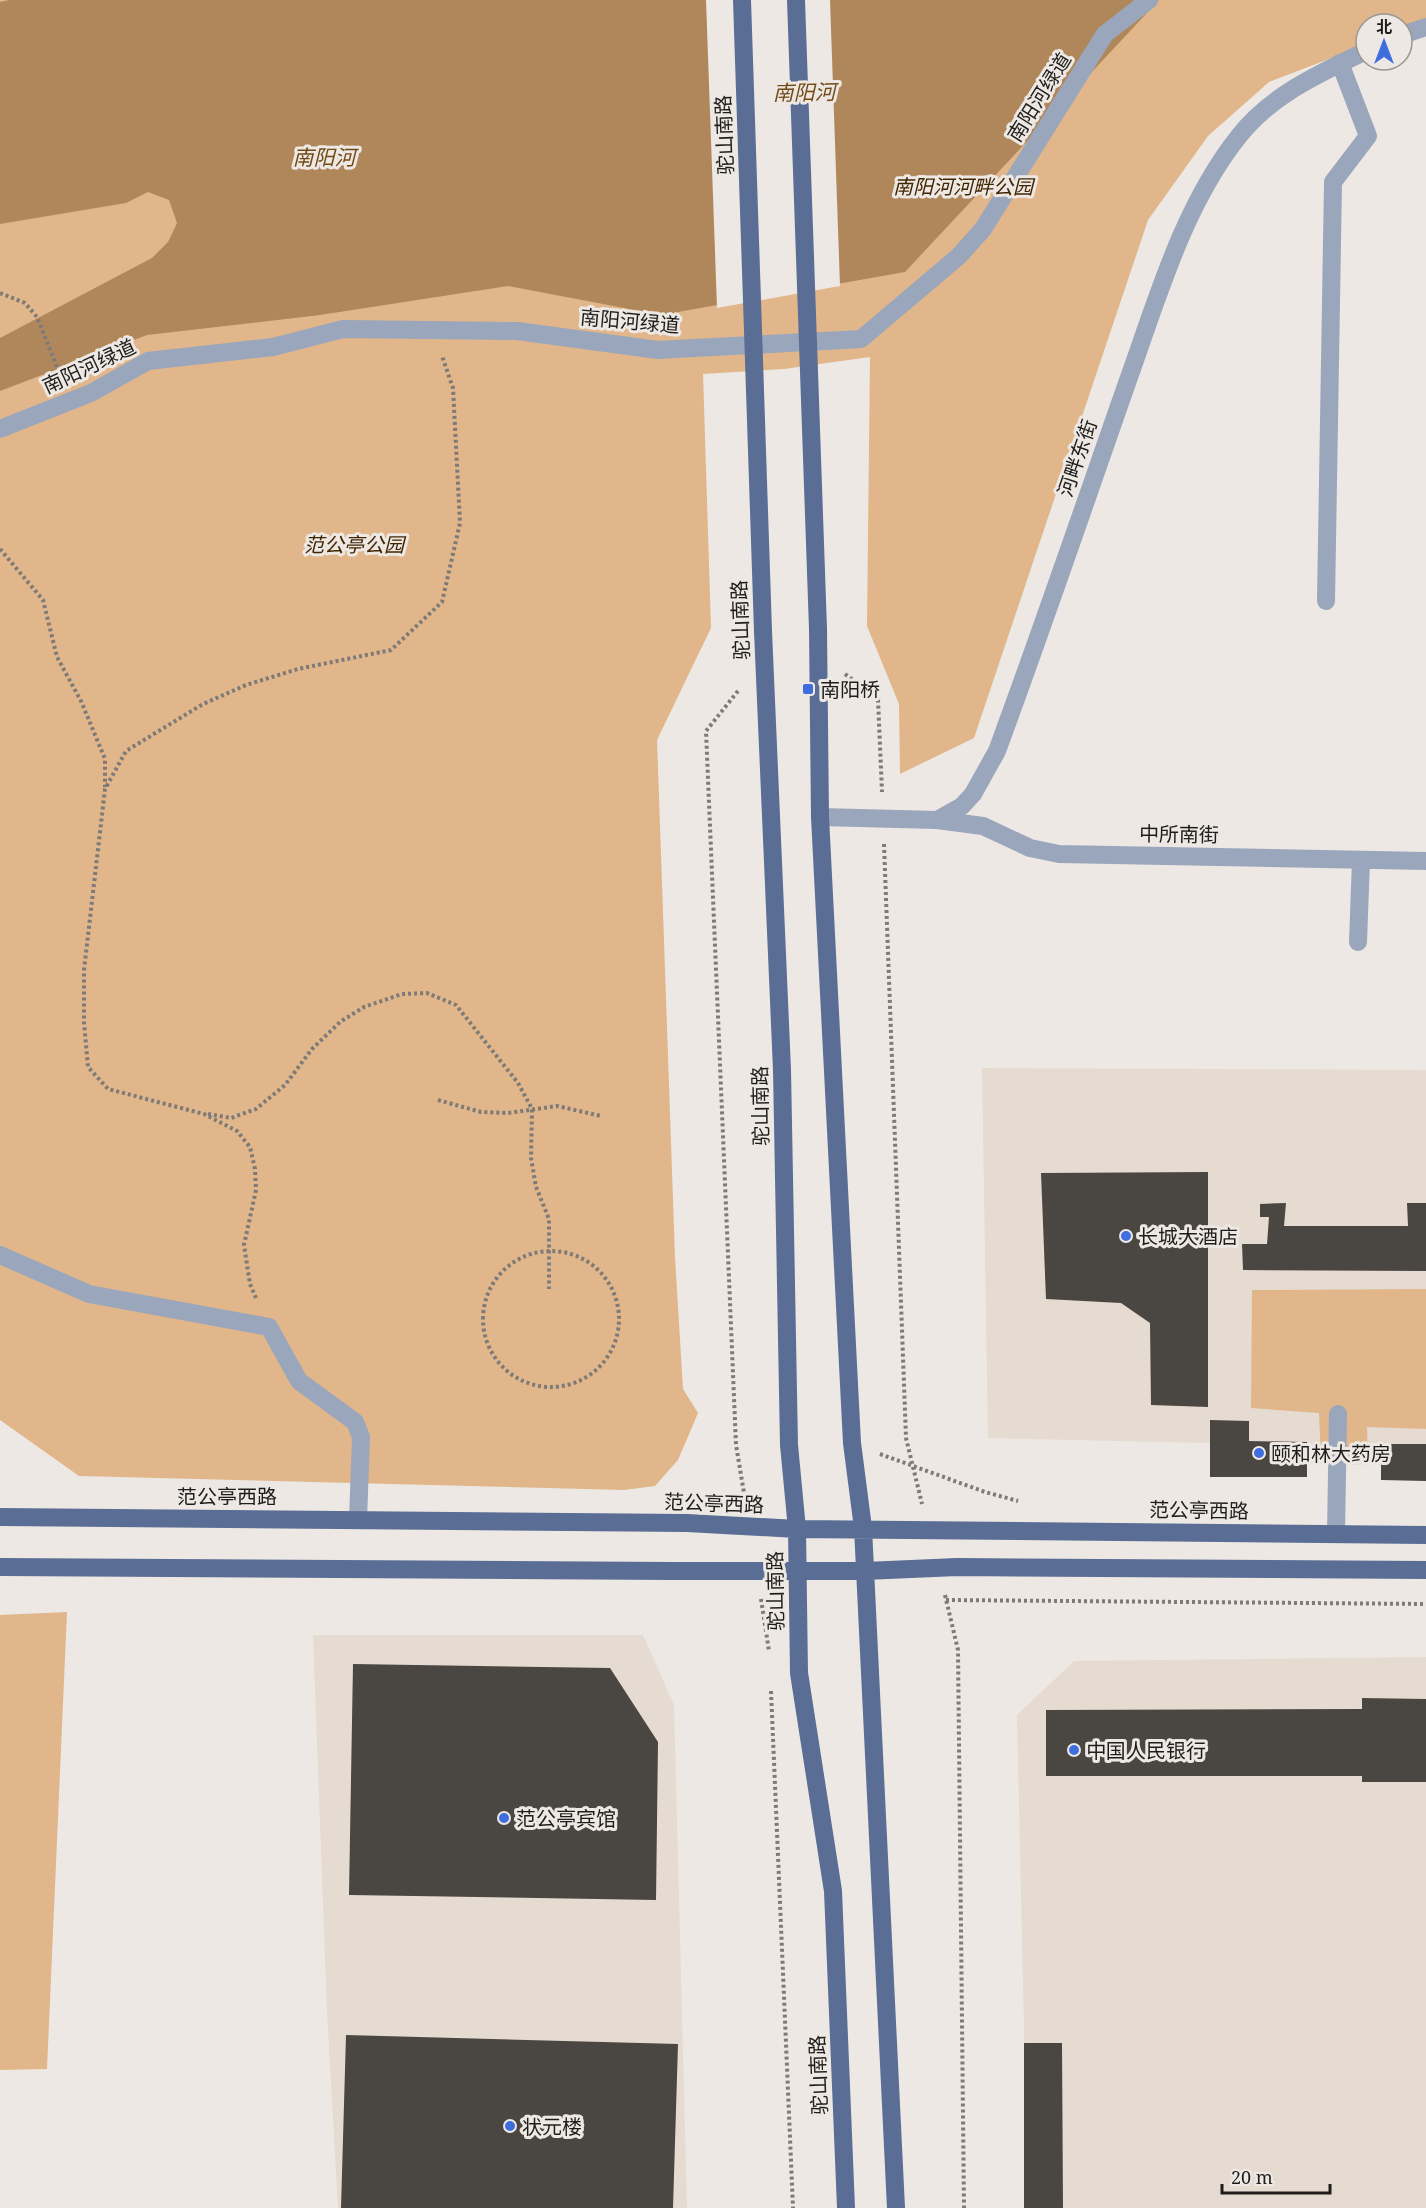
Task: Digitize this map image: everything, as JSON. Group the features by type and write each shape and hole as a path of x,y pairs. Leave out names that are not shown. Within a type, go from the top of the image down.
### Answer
{"main road":[{"name":"驼山南路","path":"742,0 763,631 782,1070 789,1445 796,1529 800,1673 832,1891 846,2208"},
{"path":"796,0 818,629 820,817 852,1443 863,1528 896,2208"},
{"name":"范公亭西路","path":"0,1517 687,1523 796,1529 1426,1535"},
{"path":"0,1567 796,1571 957,1567 1426,1570"}],"street":[{"name":"南阳河绿道","path":"0,429 91,393 148,361 273,347 343,329 517,331 658,350 861,339 959,255 983,229 1105,34 1149,0"},
{"name":"河畔东街","path":"937,820 962,806 974,794 997,751 1167,275 1213,172 1240,134 1279,98 1354,57"},
{"path":"1326,601 1333,182 1368,136 1340,63"},
{"path":"820,817 937,820"},
{"name":"中所南街","path":"937,820 983,826 1030,848 1059,854 1426,861"},
{"path":"1358,942 1361,860"},
{"path":"0,1255 89,1294 269,1327 299,1381 355,1422 361,1437 358,1520"},
{"path":"1336,1534 1338,1414"}],"path":[{"path":"0,293 25,303 37,317 62,380"},
{"path":"105,789 126,751 203,704 246,685 298,669 392,650 442,602 460,523 453,388 432,330"},
{"path":"0,549 43,600 57,657 81,701 105,759 105,789 84,970 84,1022 88,1067 108,1089 204,1114 231,1118 256,1109 285,1085 312,1049 340,1022 364,1007 402,994 427,993 456,1005 518,1083 532,1109 531,1158 536,1186 549,1219 549,1290"},
{"path":"818,654 878,699 906,1438 923,1508"},
{"path":"745,1502 736,1434 706,731 764,657"},
{"path":"438,1100 481,1112 508,1113 557,1106 601,1116"},
{"path":"204,1114 237,1131 250,1147 255,1169 256,1190 244,1245 250,1284 269,1327"},
{"path":"549,1250 567,1252 588,1261 604,1275 615,1295 620,1316 617,1338 607,1358 590,1375 570,1385 547,1387 524,1382 504,1369 490,1351 483,1329 483,1306 491,1284 505,1268 524,1256 549,1250"},
{"path":"852,1443 985,1492 1024,1503"},
{"path":"943,1588 958,1650 964,2208"},
{"path":"760,1593 770,1661"},
{"path":"946,1600 1426,1604"},
{"path":"771,1684 793,2208"}],"shaded area":[{"path":"982,1068 1426,1070 1426,1444 1381,1444 1381,1465 1307,1464 1307,1442 1249,1441 1249,1421 1210,1421 1210,1443 988,1438"},
{"path":"313,1635 643,1635 674,1705 687,2208 338,2208 327,2012"},
{"path":"1426,1657 1426,2208 1028,2208 1017,1715 1074,1661"}],"green space":[{"name":"范公亭公园","path":"0,0 1426,0 1426,22 1414,26 1414,12 1354,12 1354,50 1269,82 1208,136 1148,220 974,738 900,774 899,704 867,626 870,357 784,369 703,374 711,628 657,740 675,1257 683,1389 698,1413 678,1460 655,1486 624,1490 79,1476 0,1420"},
{"path":"1426,1289 1426,1429 1367,1427 1368,1457 1321,1457 1319,1413 1251,1408 1252,1290"},
{"path":"67,1612 47,2069 0,2070 0,1615"}],"water":[{"name":"南阳河","path":"9,0 1159,0 905,272 661,315 508,286 320,315 147,335 0,391 0,338 152,258 168,242 177,223 169,200 148,192 126,203 0,224 0,2"}],"pier":[{"path":"706,0 830,0 840,286 717,308"}],"building":[{"name":"长城大酒店","path":"1208,1172 1208,1407 1151,1405 1150,1323 1121,1303 1046,1299 1041,1173"},
{"path":"1286,1203 1284,1226 1408,1226 1407,1203 1426,1203 1426,1271 1243,1270 1242,1244 1267,1244 1269,1217 1260,1217 1260,1204"},
{"name":"颐和林大药房","path":"1210,1420 1249,1421 1249,1441 1307,1442 1307,1477 1210,1477"},
{"path":"1381,1444 1426,1444 1426,1481 1381,1480"},
{"name":"范公亭宾馆","path":"353,1664 610,1668 658,1742 656,1900 349,1895"},
{"path":"1362,1698 1426,1699 1426,1782 1362,1782 1362,1776 1046,1776 1046,1710 1362,1709"},
{"name":"状元楼","path":"346,2035 678,2044 673,2208 341,2208"},
{"path":"1024,2043 1062,2043 1063,2208 1024,2208"}],"place":[{"name":"南阳桥","path":"808,689"},
{"name":"长城大酒店","path":"1126,1236"},
{"name":"颐和林大药房","path":"1259,1453"},
{"name":"中国人民银行","path":"1074,1750"},
{"name":"范公亭宾馆","path":"504,1818"},
{"name":"状元楼","path":"510,2126"}],"park label":[{"name":"南阳河河畔公园","path":"963,186"}]}
